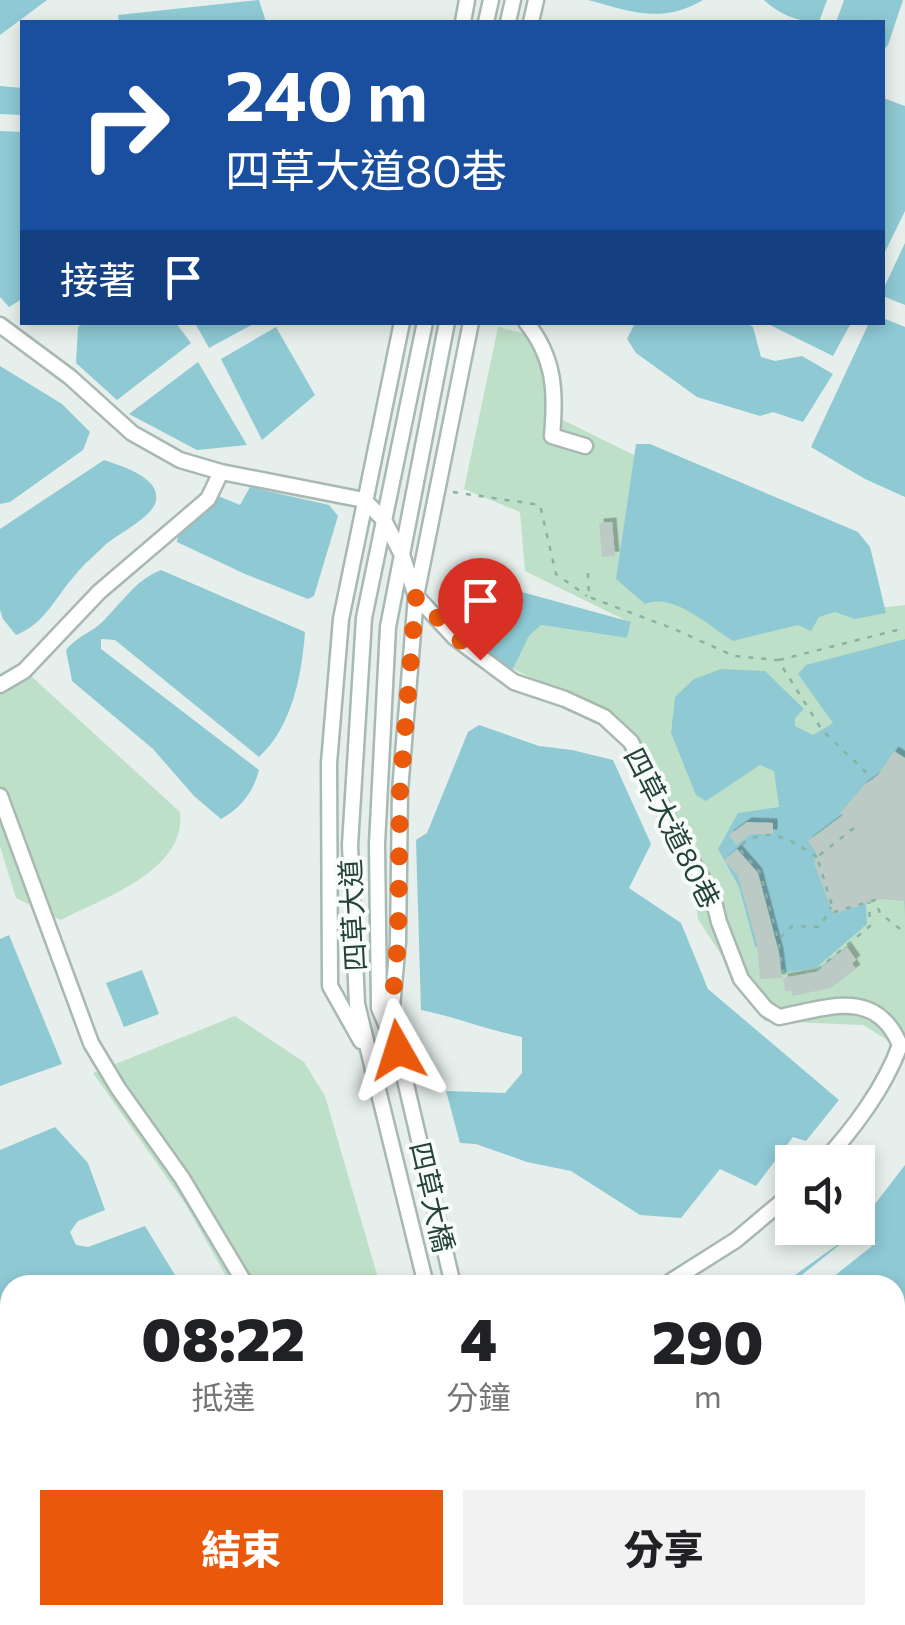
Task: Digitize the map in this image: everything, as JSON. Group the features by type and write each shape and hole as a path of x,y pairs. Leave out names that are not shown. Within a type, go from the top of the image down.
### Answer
{"street":[{"path":"0,325 70,376 132,433 180,460 364,500"},
{"name":"四草大道","path":"371,1058 330,986 329,763 340,618 401,325"},
{"name":"四草大道","path":"371,1058 357,1004 350,845 364,618 424,325"},
{"name":"四草大道","path":"398,1050 380,1008 377,844 388,628 446,325"},
{"name":"四草大道","path":"398,1050 392,1007 398,942 400,792 416,596 470,325"},
{"path":"528,325 552,366 556,394 552,436 585,446"},
{"path":"0,686 24,671 99,592 208,499 222,472"},
{"name":"四草大道80巷","path":"364,500 384,520 402,555 416,596 480,660 514,682 604,716 630,742 677,837 712,894 718,922 741,979 766,1009 779,1017 861,1005 894,1029 902,1042 893,1065 839,1145"},
{"path":"0,796 91,1043 182,1178 240,1275"},
{"name":"四草大橋","path":"398,1050 452,1275"},
{"name":"四草大橋","path":"371,1058 424,1275"},
{"path":"681,1275 736,1240 775,1208"}],"path":[{"path":"451,491 540,506 556,574 589,597 734,656 778,660 905,628"},
{"path":"588,573 589,597"},
{"path":"778,660 822,730 874,778"},
{"path":"817,857 854,828"},
{"path":"869,902 870,926 817,970 784,975 760,872 738,847 753,835 781,835 817,857 834,912 875,900 880,913 905,933"},
{"path":"778,939 792,926 820,927 832,906"}],"green space":[{"path":"498,327 543,338 553,360 561,419 769,522 876,608 905,605 905,1051 863,1025 764,1021 698,919 683,828 678,832 605,713 513,669 529,636 541,625 627,638 631,623 525,571 520,512 464,489"},
{"path":"19,665 180,812 179,832 157,866 119,891 61,920 16,898 0,846 0,685"},
{"path":"235,1016 304,1062 325,1096 377,1275 225,1275 186,1205 93,1073"}],"water":[{"path":"0,0 47,0 20,20 0,35"},
{"path":"259,0 265,20 119,20 118,15"},
{"path":"588,0 703,0 660,14 633,12"},
{"path":"764,0 827,0 820,20 800,20"},
{"path":"844,0 903,0 885,48 885,20 837,20"},
{"path":"0,86 20,88 20,115 0,114"},
{"path":"885,99 905,106 905,211 885,252"},
{"path":"0,131 20,132 20,300 9,307 0,297"},
{"path":"905,243 905,305 885,297 885,286"},
{"path":"885,319 905,327 905,497 811,447 868,325 885,325"},
{"path":"178,325 191,343 117,400 76,363 78,327"},
{"path":"196,325 251,325 209,348"},
{"path":"634,325 750,325 761,357 775,361 802,356 833,374 803,422 773,412 760,416 697,397 636,353 627,339"},
{"path":"770,325 850,325 833,356"},
{"path":"276,327 315,395 262,440 221,359"},
{"path":"198,362 247,445 197,450 129,414"},
{"path":"0,366 62,404 90,432 83,450 10,502 0,504"},
{"path":"636,444 650,444 858,532 870,547 886,613 855,619 835,612 819,617 811,631 798,625 733,641 679,606 645,604 616,579"},
{"path":"104,460 146,479 156,492 154,506 104,546 79,570 42,617 16,635 0,610 0,529"},
{"path":"250,487 329,505 338,516 314,596 308,599 177,542 178,535 218,496 240,505"},
{"path":"161,570 305,632 293,699 280,731 259,757 115,640 101,639 101,649 259,770 245,799 221,819 194,796 153,749 72,681 66,650 99,625 143,580"},
{"path":"449,572 631,622 627,638 541,625 529,636 513,669 470,642 454,623 450,599 441,594"},
{"path":"905,639 905,917 904,889 895,900 871,898 866,904 867,924 816,968 781,973 755,946 739,887 718,849 738,813 779,807 774,771 760,765 706,801 696,795 671,733 675,697 694,679 721,669 765,671 804,709 795,718 795,726 813,735 833,723 798,674 806,665"},
{"path":"479,725 539,746 613,760 651,844 629,888 681,923 708,989 839,1100 806,1141 793,1137 787,1145 775,1145 775,1161 756,1186 720,1169 681,1218 640,1215 571,1171 460,1143 446,1091 505,1093 522,1073 522,1037 421,1010 416,840 427,833 468,732"},
{"path":"9,935 62,1064 0,1086 0,939"},
{"path":"142,970 159,1014 124,1027 106,983"},
{"path":"55,1127 88,1163 105,1210 78,1221 70,1232 76,1245 88,1247 145,1226 175,1275 0,1275 0,1150"},
{"path":"905,1165 905,1275 795,1275 837,1245 875,1245 875,1204"}],"pier":[{"path":"839,1245 872,1246 836,1275 802,1275"}],"building":[{"path":"612,522 615,556 602,557 599,523"},
{"path":"894,751 905,758 905,901 881,899 833,914 814,863 817,854 808,841 843,815 840,813 878,775"},
{"path":"747,822 773,823 773,834 752,834 736,845 729,835"},
{"path":"737,849 758,873 782,978 760,979 757,944 738,876 724,860"},
{"path":"847,947 856,960 852,963 856,969 831,988 792,996 792,991 785,991 783,978 816,972"}],"route":[{"path":"398,1050 392,1007 398,942 400,792 416,596 480,660"}]}
